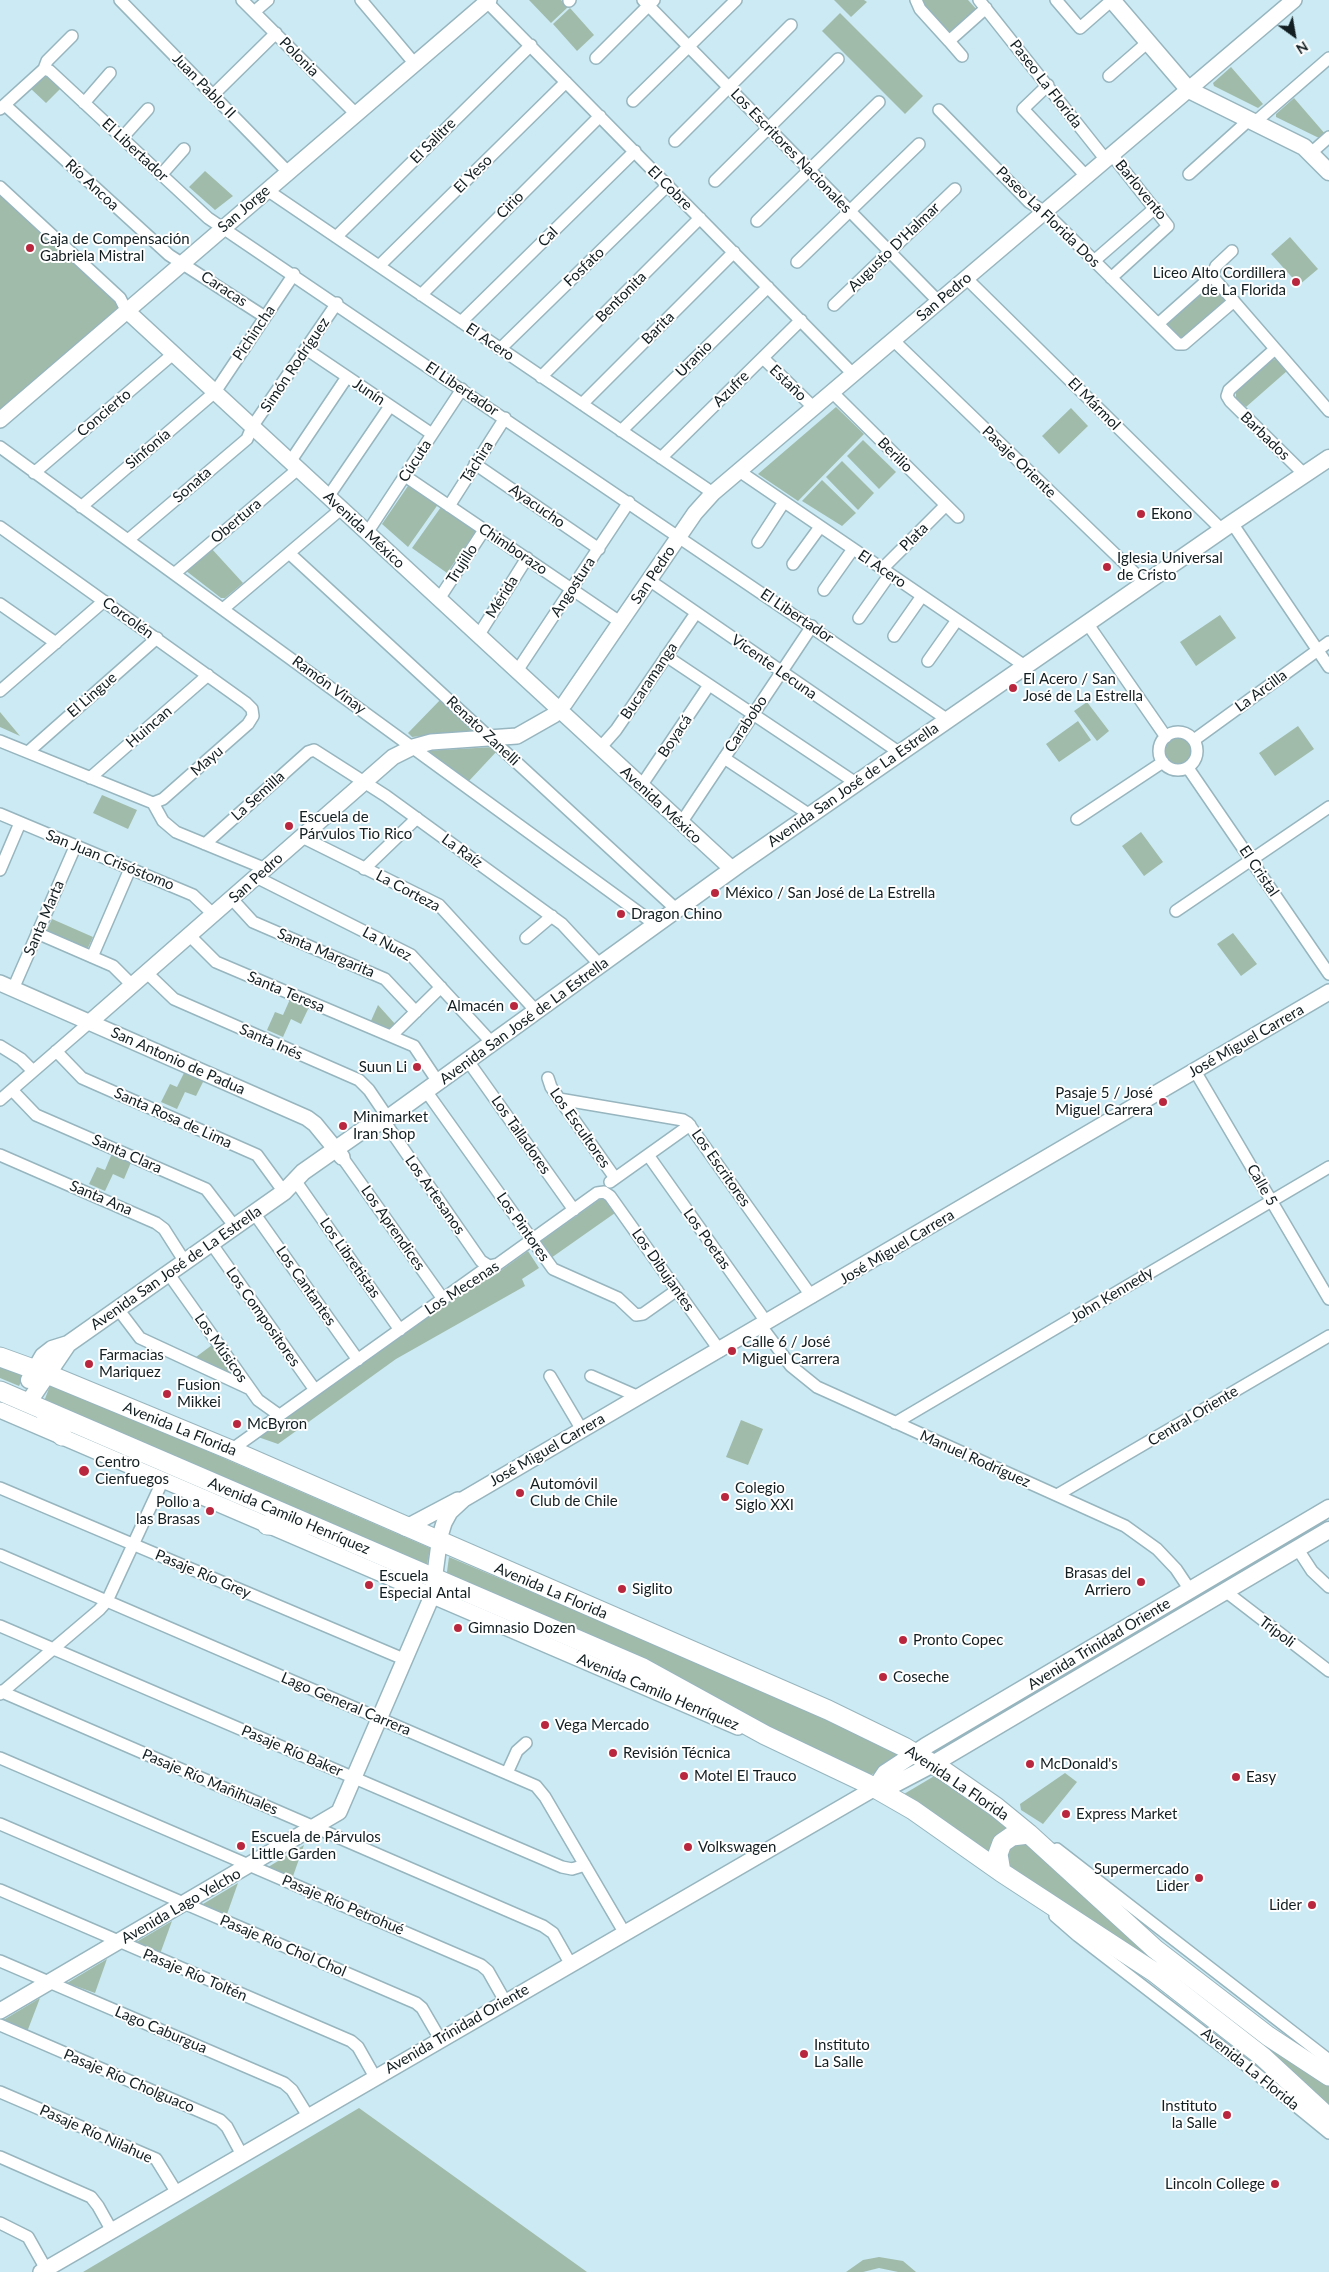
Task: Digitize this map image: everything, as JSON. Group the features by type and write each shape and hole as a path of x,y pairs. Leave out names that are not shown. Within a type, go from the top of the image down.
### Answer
{"main road":[{"path":"1112,0 1189,90 1311,153 1329,172"},
{"name":"Avenida San José de La Estrella","path":"30,1404 41,1371 43,1356 52,1349 68,1344 235,1226 292,1189 298,1176 339,1153 368,1127 386,1120 810,815 1227,526 1329,458"},
{"name":"Avenida La Florida","path":"0,1357 41,1371 231,1450 405,1528 828,1710 915,1753 985,1799 1029,1834 1162,1955 1268,2036 1329,2076"},
{"name":"Avenida Camilo Henríquez","path":"0,1391 319,1528 433,1588 643,1668 765,1735 875,1788"},
{"path":"30,1404 62,1436"},
{"name":"Avenida Trinidad Oriente","path":"875,1788 885,1774 915,1753 1329,1508"},
{"path":"267,1525 319,1528"},
{"name":"Avenida Trinidad Oriente","path":"875,1788 895,1784 934,1764 1329,1530"},
{"name":"Avenida La Florida","path":"875,1788 947,1833 1001,1872 1124,1951 1184,1994 1263,2057 1329,2118"},
{"path":"1001,1872 998,1854 1002,1843 1012,1836 1029,1834"}],"street":[{"name":"Polonia","path":"242,0 356,114"},
{"path":"254,12 268,0"},
{"path":"361,0 414,64"},
{"path":"634,101 736,0"},
{"path":"916,0 920,9 962,56"},
{"path":"1056,0 1080,28 1112,0"},
{"name":"San Pedro","path":"0,1100 393,757 413,747 431,742 492,739 524,733 559,710 679,536 713,493 1294,0"},
{"name":"San Jorge","path":"0,420 488,1"},
{"name":"El Cobre","path":"488,1 853,374"},
{"name":"Juan Pablo II","path":"125,2 288,172"},
{"path":"596,58 648,2"},
{"name":"Los Escritores Nacionales","path":"648,2 688,46 939,302"},
{"name":"Paseo La Florida","path":"949,41 982,4 1109,157"},
{"path":"675,141 791,26"},
{"path":"213,95 276,34"},
{"path":"2,107 44,69 47,61 72,36"},
{"path":"1109,76 1148,42"},
{"name":"El Salitre","path":"336,237 530,46"},
{"path":"1189,174 1329,58"},
{"path":"715,181 838,59"},
{"name":"El Libertador","path":"44,69 50,71 208,218 294,274 948,720"},
{"path":"84,102 110,73"},
{"name":"El Yeso","path":"379,266 566,82"},
{"name":"Paseo La Florida","path":"1048,84 1023,109 1086,176"},
{"path":"757,221 880,102"},
{"name":"Río Ancoa","path":"2,107 169,256 181,263"},
{"path":"122,138 148,109"},
{"name":"Paseo La Florida Dos","path":"939,110 1029,202 1045,212 1178,344 1182,345 1234,301"},
{"name":"Cirio","path":"420,295 600,116"},
{"path":"1311,153 1329,138"},
{"path":"797,262 919,144"},
{"path":"161,174 184,149"},
{"name":"Cal","path":"461,322 635,152"},
{"name":"Barlovento","path":"1109,157 1155,208 1168,226 1111,278"},
{"name":"Fosfato","path":"500,349 668,185"},
{"name":"Avenida México","path":"0,187 120,298 126,310 173,354 732,870"},
{"name":"Augusto D'Halmar","path":"834,305 955,189"},
{"name":"El Acero","path":"267,190 713,493"},
{"path":"1094,261 1155,208"},
{"name":"Bentonita","path":"541,377 700,218"},
{"path":"1158,324 1212,276 1216,266 1232,251"},
{"name":"Barita","path":"582,404 734,252"},
{"name":"Caracas","path":"181,263 265,317"},
{"name":"Pichincha","path":"214,392 294,274"},
{"path":"1212,276 1329,411"},
{"name":"El Mármol","path":"966,278 1227,526 1329,667"},
{"name":"Uranio","path":"621,431 768,286"},
{"name":"Simón Rodríguez","path":"252,427 336,303"},
{"name":"Azufre","path":"661,458 801,320"},
{"name":"Pasaje Oriente","path":"893,340 1145,583"},
{"name":"Junín","path":"306,349 432,434"},
{"name":"Barbados","path":"1275,349 1229,390 1227,396 1305,474"},
{"name":"Concierto","path":"34,473 173,354"},
{"name":"Estaño","path":"763,358 814,408"},
{"name":"Obertura","path":"174,574 294,465 347,377"},
{"name":"Cúcuta","path":"367,533 462,389"},
{"name":"Sinfonía","path":"81,506 214,392"},
{"name":"Berilio","path":"832,392 958,517"},
{"path":"328,497 390,406"},
{"name":"Táchira","path":"449,506 505,418"},
{"name":"Sonata","path":"128,540 247,439 252,427"},
{"name":"Ramón Vinay","path":"0,447 656,925"},
{"name":"Ayacucho","path":"475,464 598,549"},
{"name":"El Acero","path":"739,471 1025,666"},
{"name":"Chimborazo","path":"405,476 620,622"},
{"name":"Angostura","path":"517,671 629,502"},
{"path":"758,542 784,502"},
{"name":"Plata","path":"859,618 886,572 946,505"},
{"path":"223,609 341,509"},
{"name":"Corcolén","path":"0,527 250,705 253,712"},
{"path":"793,564 820,527"},
{"name":"Trujillo","path":"439,600 484,530"},
{"path":"824,590 853,549"},
{"name":"Renato Zanelli","path":"289,553 677,910"},
{"name":"Mérida","path":"478,636 527,558"},
{"name":"Vicente Lecuna","path":"649,580 900,753"},
{"path":"894,636 922,596"},
{"path":"0,691 104,601"},
{"path":"0,604 56,643"},
{"name":"Bucaramanga","path":"600,748 610,738 696,613"},
{"path":"928,661 957,620"},
{"path":"1087,623 1166,737"},
{"name":"Carabobo","path":"681,823 812,626"},
{"name":"El Lingue","path":"28,752 157,638"},
{"name":"La Arcilla","path":"1194,740 1329,642"},
{"path":"666,656 856,784"},
{"name":"Huincan","path":"90,778 208,675"},
{"path":"0,676 10,683"},
{"name":"Boyacá","path":"642,786 709,685"},
{"name":"Mayu","path":"153,803 163,799 248,724 253,712"},
{"path":"1178,732 1184,733 1194,740 1198,752 1193,764 1188,768 1176,770 1163,762 1159,754 1160,747 1166,737 1178,732"},
{"path":"0,740 153,803"},
{"name":"La Raíz","path":"312,750 317,750 364,781 552,916 562,924 601,966"},
{"name":"La Semilla","path":"205,844 312,750"},
{"path":"724,758 810,815"},
{"path":"1078,819 1163,762"},
{"name":"El Cristal","path":"1188,768 1329,974"},
{"name":"La Nuez","path":"153,803 163,821 176,832 205,844 261,873 411,955 493,1044"},
{"path":"1176,911 1329,807"},
{"name":"San Juan Crisóstomo","path":"0,814 74,847 194,895 214,915"},
{"path":"364,869 416,818"},
{"path":"0,870 20,823"},
{"name":"La Corteza","path":"302,837 439,905 537,1012"},
{"name":"Santa Marta","path":"7,986 37,933 74,847"},
{"path":"92,957 130,869"},
{"name":"Santa Margarita","path":"232,899 254,922 385,979 416,1012"},
{"path":"526,938 552,916"},
{"path":"37,933 117,968 132,985"},
{"name":"Santa Teresa","path":"190,936 216,962 414,1046 432,1087"},
{"name":"Santa Inés","path":"147,973 174,999 359,1080 369,1090 386,1120"},
{"name":"San Antonio de Padua","path":"7,986 307,1118 315,1124 339,1153"},
{"path":"392,1036 441,987"},
{"name":"José Miguel Carrera","path":"405,1528 448,1504 464,1499 764,1325 1329,992"},
{"path":"0,1046 16,1056 33,1071"},
{"name":"Santa Rosa de Lima","path":"56,1052 82,1078 257,1155 292,1189"},
{"name":"Los Talladores","path":"468,1061 574,1210"},
{"name":"Calle 5","path":"1195,1071 1329,1299"},
{"name":"Los Escultores","path":"548,1078 549,1084 559,1099 615,1178"},
{"name":"Los Pintores","path":"432,1087 553,1269 613,1295 636,1315 644,1314 677,1290"},
{"name":"Santa Clara","path":"12,1090 36,1115 206,1189 235,1226"},
{"name":"Los Escritores","path":"559,1099 683,1120 690,1125 812,1297"},
{"name":"Los Artesanos","path":"386,1120 481,1261 489,1266"},
{"name":"Los Mecenas","path":"231,1450 489,1266 498,1264 597,1193 604,1192 615,1178 690,1125"},
{"name":"Los Aprendices","path":"339,1153 443,1299"},
{"name":"Santa Ana","path":"0,1155 156,1223 164,1229 185,1262"},
{"name":"Los Poetas","path":"648,1155 764,1325"},
{"name":"John Kennedy","path":"895,1423 1329,1167"},
{"name":"Los Libretistas","path":"292,1189 400,1330"},
{"name":"Los Dibujantes","path":"604,1192 610,1196 720,1350"},
{"name":"Los Cantantes","path":"254,1213 358,1360"},
{"name":"Los Compositores","path":"211,1243 315,1390"},
{"name":"Los Músicos","path":"168,1273 258,1400 279,1416"},
{"path":"118,1309 140,1338 250,1389"},
{"name":"Manuel Rodríguez","path":"764,1325 782,1356 808,1381 827,1392 1124,1526 1149,1541 1173,1564 1190,1590"},
{"name":"Central Oriente","path":"1057,1496 1329,1336"},
{"path":"550,1376 582,1430"},
{"path":"591,1376 639,1397"},
{"name":"Avenida Camilo Henríquez","path":"0,1410 267,1525 433,1588"},
{"path":"1,1693 55,1649 107,1601 163,1480"},
{"name":"Pasaje Río Grey","path":"0,1488 406,1660"},
{"name":"José Miguel Carrera","path":"433,1588 439,1542 447,1518 464,1499"},
{"path":"1297,1548 1312,1571 1329,1587"},
{"name":"Lago General Carrera","path":"0,1555 532,1784 542,1792 624,1932"},
{"name":"Avenida Lago Yelcho","path":"0,2011 339,1812 406,1660 433,1588"},
{"name":"Trípoli","path":"1225,1591 1329,1671"},
{"name":"Pasaje Río Baker","path":"0,1626 562,1867 576,1869 585,1865"},
{"name":"Pasaje Río Mañihuales","path":"1,1693 543,1926 553,1933 570,1963"},
{"path":"507,1773 516,1750 526,1743"},
{"name":"Pasaje Río Petrohué","path":"0,1758 481,1965 488,1971 506,2001"},
{"name":"Avenida Trinidad Oriente","path":"44,2271 570,1963 875,1788"},
{"name":"Pasaje Río Chol Chol","path":"0,1824 416,2003 422,2008 440,2039"},
{"name":"Avenida La Florida","path":"1029,1834 1044,1841 1074,1861 1329,2060"},
{"name":"Pasaje Río Toltén","path":"0,1890 351,2041 358,2047 375,2077"},
{"name":"Avenida La Florida","path":"1031,1892 1078,1936 1253,2071 1329,2133"},
{"name":"Lago Caburgua","path":"0,1961 284,2083 292,2090 308,2116"},
{"name":"Pasaje Río Cholguaco","path":"0,2025 220,2120 227,2126 242,2154"},
{"name":"Pasaje Río Nilahue","path":"0,2092 156,2159 177,2192"},
{"path":"0,2157 91,2197 96,2202 112,2231"},
{"path":"0,2223 28,2237 44,2271"}],"green space":[{"path":"529,0 561,0 568,7 551,23"},
{"path":"834,0 864,0 867,2 851,17"},
{"path":"923,0 968,0 978,11 951,36 920,3"},
{"path":"570,8 594,35 577,51 553,24"},
{"path":"840,13 923,96 905,114 822,31"},
{"path":"1231,67 1263,104 1258,108 1214,86 1213,83"},
{"path":"43,74 47,75 61,88 46,103 30,88"},
{"path":"1294,98 1326,135 1321,139 1276,117 1276,114"},
{"path":"205,171 233,196 215,210 189,187"},
{"name":"Caja de Compensación Gabriela Mistral","path":"0,191 122,304 0,412"},
{"path":"1290,237 1318,269 1299,285 1271,254"},
{"path":"1212,282 1228,301 1182,341 1166,322"},
{"path":"1276,359 1287,371 1246,407 1236,399 1236,391 1271,360"},
{"path":"836,407 864,434 798,501 758,474"},
{"path":"1071,408 1088,426 1059,454 1042,436"},
{"path":"863,440 896,472 879,489 847,456"},
{"path":"842,461 874,493 858,510 826,477"},
{"path":"822,480 856,513 842,526 802,501"},
{"path":"410,483 439,503 408,547 382,524"},
{"path":"441,507 476,531 447,573 412,548"},
{"path":"211,548 243,583 225,598 221,598 185,570"},
{"path":"1220,615 1236,638 1196,666 1180,642"},
{"path":"442,698 477,730 412,737 408,733"},
{"path":"1087,702 1109,731 1097,741 1074,711"},
{"path":"0,712 20,736 0,727"},
{"path":"1078,721 1091,740 1059,762 1046,744"},
{"path":"1298,726 1314,749 1275,776 1259,753"},
{"path":"1179,738 1189,742 1193,752 1189,762 1179,766 1169,762 1165,752 1169,742"},
{"path":"493,747 497,751 468,782 424,751"},
{"path":"102,795 137,810 128,829 93,813"},
{"path":"1141,832 1163,862 1144,876 1122,846"},
{"path":"52,919 93,937 87,950 46,932"},
{"path":"1233,933 1257,964 1241,976 1217,944"},
{"path":"291,997 310,1005 301,1024 291,1019 283,1037 267,1030 275,1012 283,1015"},
{"path":"378,1005 396,1025 389,1033 370,1023"},
{"path":"186,1069 205,1078 196,1096 185,1092 177,1109 161,1102 170,1084 177,1087"},
{"path":"113,1151 132,1160 124,1179 113,1174 105,1191 89,1184 97,1167 105,1170"},
{"path":"603,1197 615,1213 551,1258 540,1242"},
{"path":"528,1251 539,1268 522,1279 525,1286 396,1359 278,1444 258,1437 486,1276 489,1279"},
{"path":"212,1345 236,1378 196,1357"},
{"path":"0,1366 25,1374 19,1386 0,1378"},
{"path":"51,1383 430,1548 426,1570 43,1404"},
{"path":"741,1420 763,1429 748,1465 726,1457"},
{"path":"449,1557 758,1688 901,1755 871,1775 446,1579"},
{"path":"1065,1773 1077,1782 1043,1824 1021,1810 1020,1804"},
{"path":"936,1775 1023,1838 1298,2064 1329,2086 1329,2108 1036,1886 904,1794"},
{"path":"304,1845 292,1879 265,1869"},
{"path":"238,1883 226,1917 198,1907"},
{"path":"172,1921 160,1954 133,1944"},
{"path":"107,1959 95,1993 67,1983"},
{"path":"40,1998 27,2032 0,2022"},
{"path":"359,2108 587,2272 83,2272"},
{"path":"879,2257 903,2261 916,2272 898,2272 879,2268 863,2272 846,2272 863,2260"}],"place":[{"name":"Caja de Compensación Gabriela Mistral","path":"30,248"},
{"name":"Liceo Alto Cordillera de La Florida","path":"1296,282"},
{"name":"Ekono","path":"1141,514"},
{"name":"Iglesia Universal de Cristo","path":"1107,567"},
{"name":"El Acero / San José de La Estrella","path":"1013,688"},
{"name":"Escuela de Párvulos Tio Rico","path":"289,826"},
{"name":"México / San José de La Estrella","path":"715,893"},
{"name":"Dragon Chino","path":"621,914"},
{"name":"Almacén","path":"514,1006"},
{"name":"Suun Li","path":"417,1067"},
{"name":"Pasaje 5 / José Miguel Carrera","path":"1163,1102"},
{"name":"Minimarket Iran Shop","path":"343,1126"},
{"name":"Calle 6 / José Miguel Carrera","path":"732,1351"},
{"name":"Farmacias Mariquez","path":"89,1364"},
{"name":"Fusion Mikkei","path":"167,1394"},
{"name":"McByron","path":"237,1424"},
{"name":"Centro Cienfuegos","path":"84,1471"},
{"name":"Automóvil Club de Chile","path":"520,1493"},
{"name":"Colegio Siglo XXI","path":"725,1497"},
{"name":"Pollo a las Brasas","path":"210,1511"},
{"name":"Brasas del Arriero","path":"1141,1582"},
{"name":"Escuela Especial Antal","path":"369,1585"},
{"name":"Siglito","path":"622,1589"},
{"name":"Gimnasio Dozen","path":"458,1628"},
{"name":"Pronto Copec","path":"903,1640"},
{"name":"Coseche","path":"883,1677"},
{"name":"Vega Mercado","path":"545,1725"},
{"name":"Revisión Técnica","path":"613,1753"},
{"name":"McDonald's","path":"1030,1764"},
{"name":"Motel El Trauco","path":"684,1776"},
{"name":"Easy","path":"1236,1777"},
{"name":"Express Market","path":"1066,1814"},
{"name":"Escuela de Párvulos Little Garden","path":"241,1846"},
{"name":"Volkswagen","path":"688,1847"},
{"name":"Supermercado Lider","path":"1199,1878"},
{"name":"Lider","path":"1312,1905"},
{"name":"Instituto La Salle","path":"804,2054"},
{"name":"Instituto la Salle","path":"1227,2115"},
{"name":"Lincoln College","path":"1275,2184"}]}
